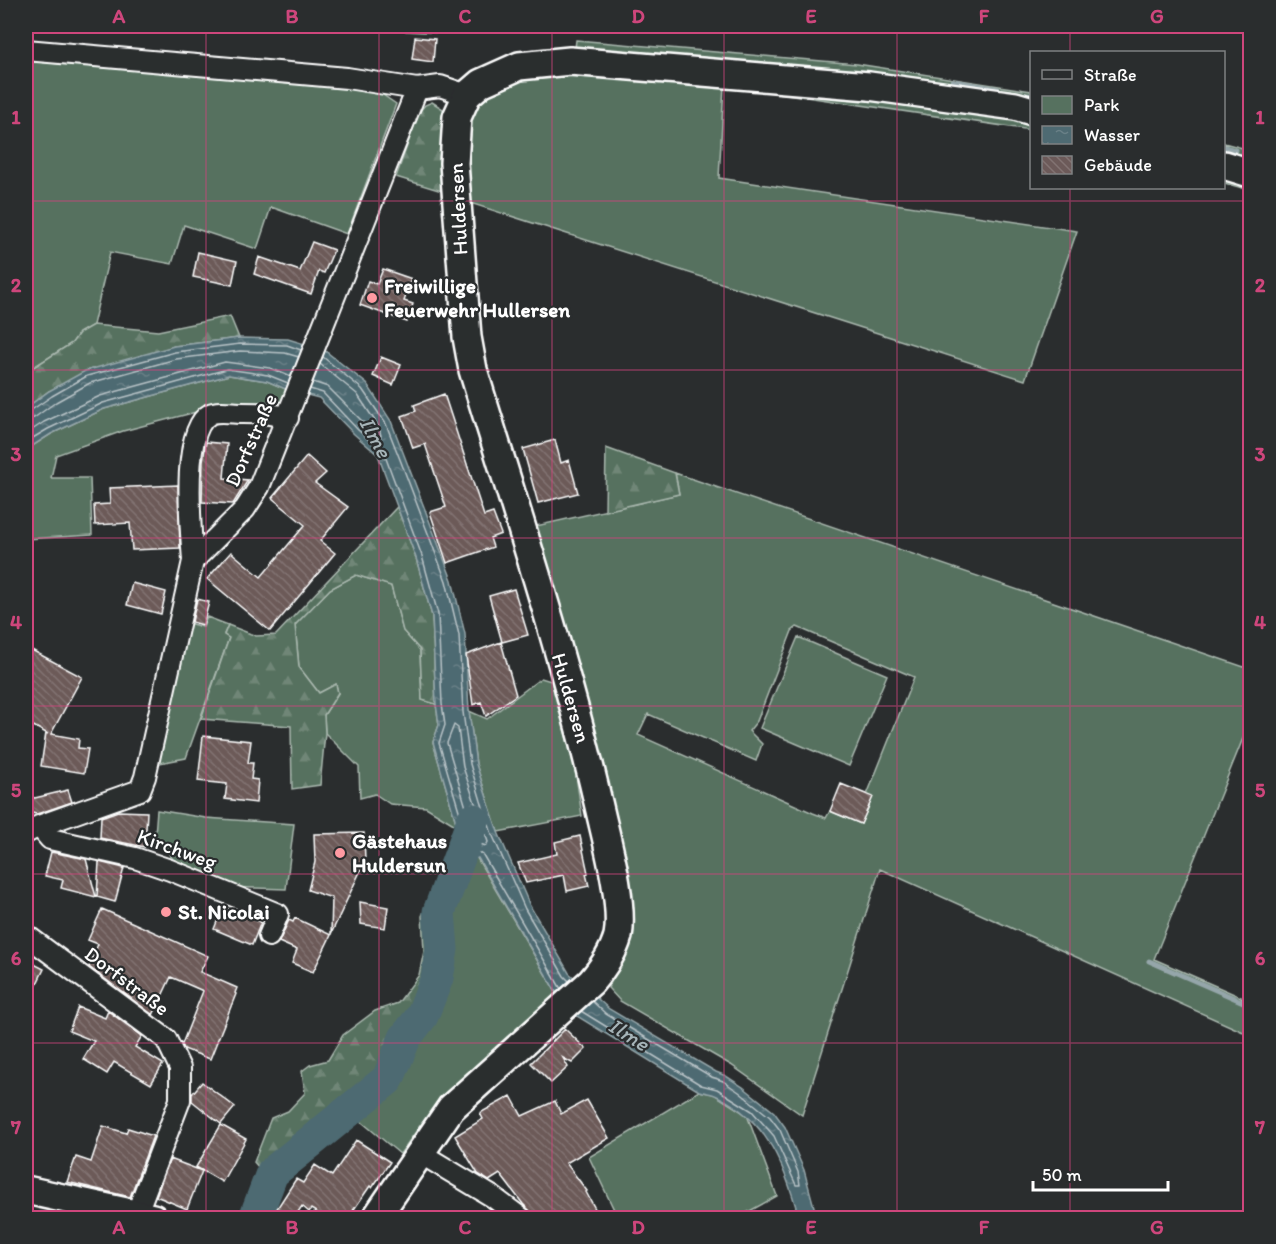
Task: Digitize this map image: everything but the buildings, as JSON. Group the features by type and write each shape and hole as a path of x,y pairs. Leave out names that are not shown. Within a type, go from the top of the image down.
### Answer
{"street":[{"path":"26,50 347,78 417,89 440,86 467,95 481,83 519,66 570,61 869,86 1014,106 1030,110"},
{"name":"Dorfstraße","path":"193,561 245,508 259,487 291,412 417,89"},
{"name":"Huldersen","path":"376,1218 451,1108 591,982 607,964 618,935 618,909 612,864 585,744 473,370 469,348 454,163 457,117 467,95"},
{"path":"1225,165 1251,173"},
{"path":"32,829 140,790 145,777 193,561 189,477 194,442 202,420 212,412 291,412"},
{"name":"Kirchweg","path":"32,829 50,839 135,858 170,870 278,914 269,936"},
{"name":"Dorfstraße","path":"26,935 166,1039 180,1068 180,1100 135,1216"},
{"path":"420,1153 493,1197 521,1218"},
{"path":"26,1190 135,1216"}],"green space":[{"path":"408,26 442,26 443,33 406,31"},
{"path":"442,26 460,26 461,33 443,33"},
{"path":"576,40 857,64 1030,91 1030,130 724,85 719,178 1077,231 1025,380 467,202 467,117 501,82 572,74"},
{"path":"26,61 377,91 396,104 347,234 271,207 257,249 184,225 172,264 110,252 93,325 79,333 72,343 26,372"},
{"path":"432,102 443,109 445,117 445,192 396,177 419,112 425,105"},
{"path":"1225,143 1250,150 1250,190 1225,183"},
{"path":"230,316 239,338 174,346 49,391 26,408 26,372 72,343 79,333 93,325 158,331"},
{"path":"229,375 267,381 288,390 283,402 219,406 123,431 56,455 51,478 90,478 92,535 26,539 26,450 51,434 104,409"},
{"path":"606,448 675,473 679,494 605,511"},
{"path":"675,473 1250,669 1250,721 1154,959 1250,1001 1250,1035 880,869 802,1115 731,1065 620,1001 608,988 622,962 631,938 632,893 605,766 536,526 679,494","holes":["797,627 914,677 867,795 872,798 861,824 830,811 826,818 813,813 638,735 648,714 756,761 762,744 749,731 757,721 792,631"]},
{"path":"397,507 416,558 432,616 436,704 422,700 420,650 403,631 391,586 356,575 330,589 295,625 299,667 319,693 336,684 338,693 324,715 325,733 320,785 292,789 291,726 201,719 229,638 224,635 228,625 256,636 276,635"},
{"path":"356,575 391,586 403,631 420,650 422,700 436,704 439,725 433,742 457,826 426,807 390,804 375,794 360,798 359,767 325,733 324,715 338,693 336,684 319,693 299,667 295,625 330,589"},
{"path":"207,617 228,625 224,634 229,638 186,758 159,763 162,739 188,623 203,627"},
{"path":"798,637 887,675 849,766 760,728"},
{"path":"541,678 551,681 575,769 582,816 498,832 476,764 469,711 487,719"},
{"path":"157,810 206,818 294,824 286,889 223,887 178,866 155,835"},
{"path":"457,826 472,858 450,907 448,971 432,1014 391,1084 357,1118 338,1130 285,1179 272,1198 270,1210 283,1218 242,1218 249,1201 266,1176 254,1162 271,1118 288,1111 305,1093 302,1071 310,1065 328,1060 343,1035 375,1011 398,1003 419,975 424,951 422,916"},
{"path":"472,858 477,858 557,994 439,1099 400,1154 357,1118 391,1084 432,1014 449,945 450,907"},
{"path":"699,1091 714,1094 747,1115 777,1196 737,1218 614,1218 617,1216 589,1157"}],"water":[{"path":"239,338 288,339 324,350 367,384 391,421 452,580 465,634 469,711 476,764 498,832 530,906 569,973 609,1009 726,1076 774,1112 785,1127 804,1170 817,1218 799,1218 787,1181 772,1147 762,1132 735,1106 715,1095 699,1091 572,1013 557,994 478,858 472,858 457,826 433,742 439,725 432,616 416,558 378,455 319,398 288,390 267,381 229,375 104,409 51,434 26,450 26,408 49,391 85,371 174,346"}],"waterway":[{"path":"953,81 998,89"},
{"path":"1015,93 1030,96"},
{"path":"1225,147 1235,150"},
{"name":"Ilme","path":"255,1218 272,1173 388,1079 405,1038 422,1016 437,978 442,949 439,912 473,820"},
{"path":"1149,961 1250,1005"}],"place":[{"name":"Freiwillige Feuerwehr Hullersen","path":"372,298"},
{"name":"Gästehaus Huldersun","path":"340,853"},
{"name":"St. Nicolai","path":"166,912"}]}
